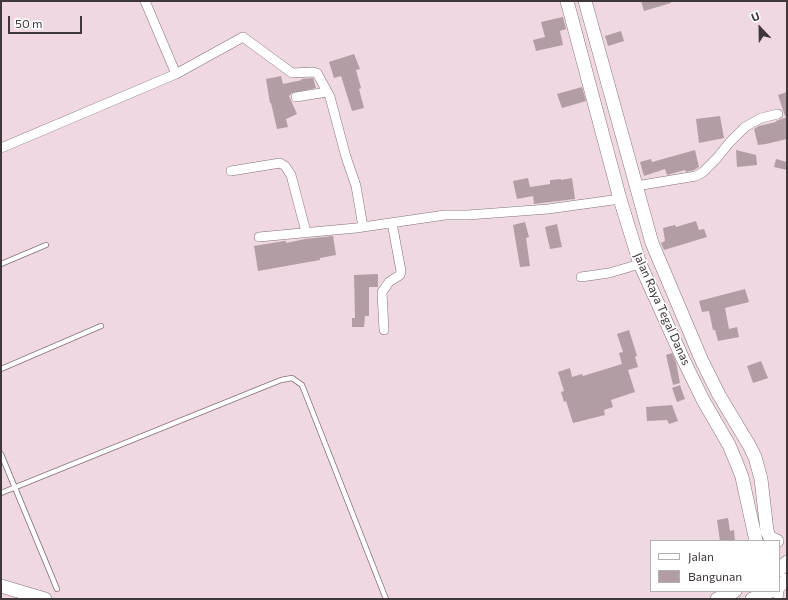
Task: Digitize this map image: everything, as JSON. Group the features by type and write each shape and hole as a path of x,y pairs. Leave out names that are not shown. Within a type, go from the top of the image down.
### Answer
{"street":[{"path":"145,1 176,74"},
{"name":"Jalan Raya Tegal Danas","path":"566,1 630,235 640,264 683,359 703,400 729,445 737,464 742,477 756,540"},
{"name":"Jalan Raya Tegal Danas","path":"585,1 648,230 658,259 719,395 755,457 761,479 768,531 774,540 787,538"},
{"path":"1,148 176,74 243,37 292,73 317,73 328,92 338,122 346,157 356,186 363,227"},
{"path":"579,48 596,44"},
{"path":"296,97 328,92"},
{"path":"636,186 696,176 703,172 718,158 729,143 745,127 761,118 778,114"},
{"path":"231,171 280,163 285,166 291,175 306,232"},
{"path":"259,237 363,227 445,215 468,215 548,209 620,199"},
{"path":"384,330 382,292 389,282 400,275 401,271 392,223"},
{"path":"630,235 648,230"},
{"path":"581,277 609,273 640,264"},
{"path":"1,586 45,599"},
{"path":"716,599 733,592"},
{"path":"752,599 771,592"}],"lane":[{"path":"1,264 46,245"},
{"path":"1,369 101,326"},
{"path":"1,493 281,380 292,378 302,385 386,599"},
{"path":"1,454 57,589"}],"building":[{"path":"641,1 671,1 671,3 644,11"},
{"path":"563,17 566,29 560,31 563,45 536,51 533,40 545,37 541,22"},
{"path":"621,31 624,41 608,46 605,36"},
{"path":"354,54 360,69 356,70 364,108 352,111 341,76 334,78 329,62"},
{"path":"281,76 283,84 302,80 301,79 313,78 316,88 292,93 289,96 297,114 286,119 288,127 277,129 270,103 266,79"},
{"path":"582,87 586,101 562,108 557,94"},
{"path":"787,92 787,116 785,116 778,95"},
{"path":"720,116 724,138 699,143 696,119"},
{"path":"787,117 787,139 758,145 754,129"},
{"path":"695,150 699,167 694,170 686,172 685,170 667,175 665,169 644,176 640,162 651,159 652,162"},
{"path":"736,150 756,155 757,165 737,167"},
{"path":"776,159 787,162 787,170 774,167"},
{"path":"528,178 530,187 550,184 550,180 572,178 575,199 534,204 533,196 517,199 513,181"},
{"path":"696,221 699,230 704,229 707,237 664,250 661,243 665,241 663,228 675,225 676,227"},
{"path":"525,222 529,237 526,238 530,266 520,267 513,225"},
{"path":"557,224 562,247 550,249 545,227"},
{"path":"333,236 336,255 320,258 320,260 258,271 254,246"},
{"path":"378,274 378,287 369,287 369,316 365,316 364,327 352,327 352,318 355,318 354,275"},
{"path":"745,289 749,302 725,308 729,329 737,327 739,337 718,341 715,330 713,330 709,311 702,312 699,301"},
{"path":"629,330 637,356 635,357 638,367 628,370 635,392 611,400 613,407 604,410 605,415 573,423 566,401 564,402 561,392 564,391 558,372 570,368 572,377 582,374 583,376 622,364 619,353 623,352 617,334"},
{"path":"672,353 676,362 680,383 673,385 666,355"},
{"path":"761,361 768,378 753,383 747,366"},
{"path":"680,385 685,399 677,402 672,388"},
{"path":"672,405 678,421 669,424 667,420 647,421 646,407"},
{"path":"728,518 730,531 734,530 735,540 720,540 717,520"}]}
